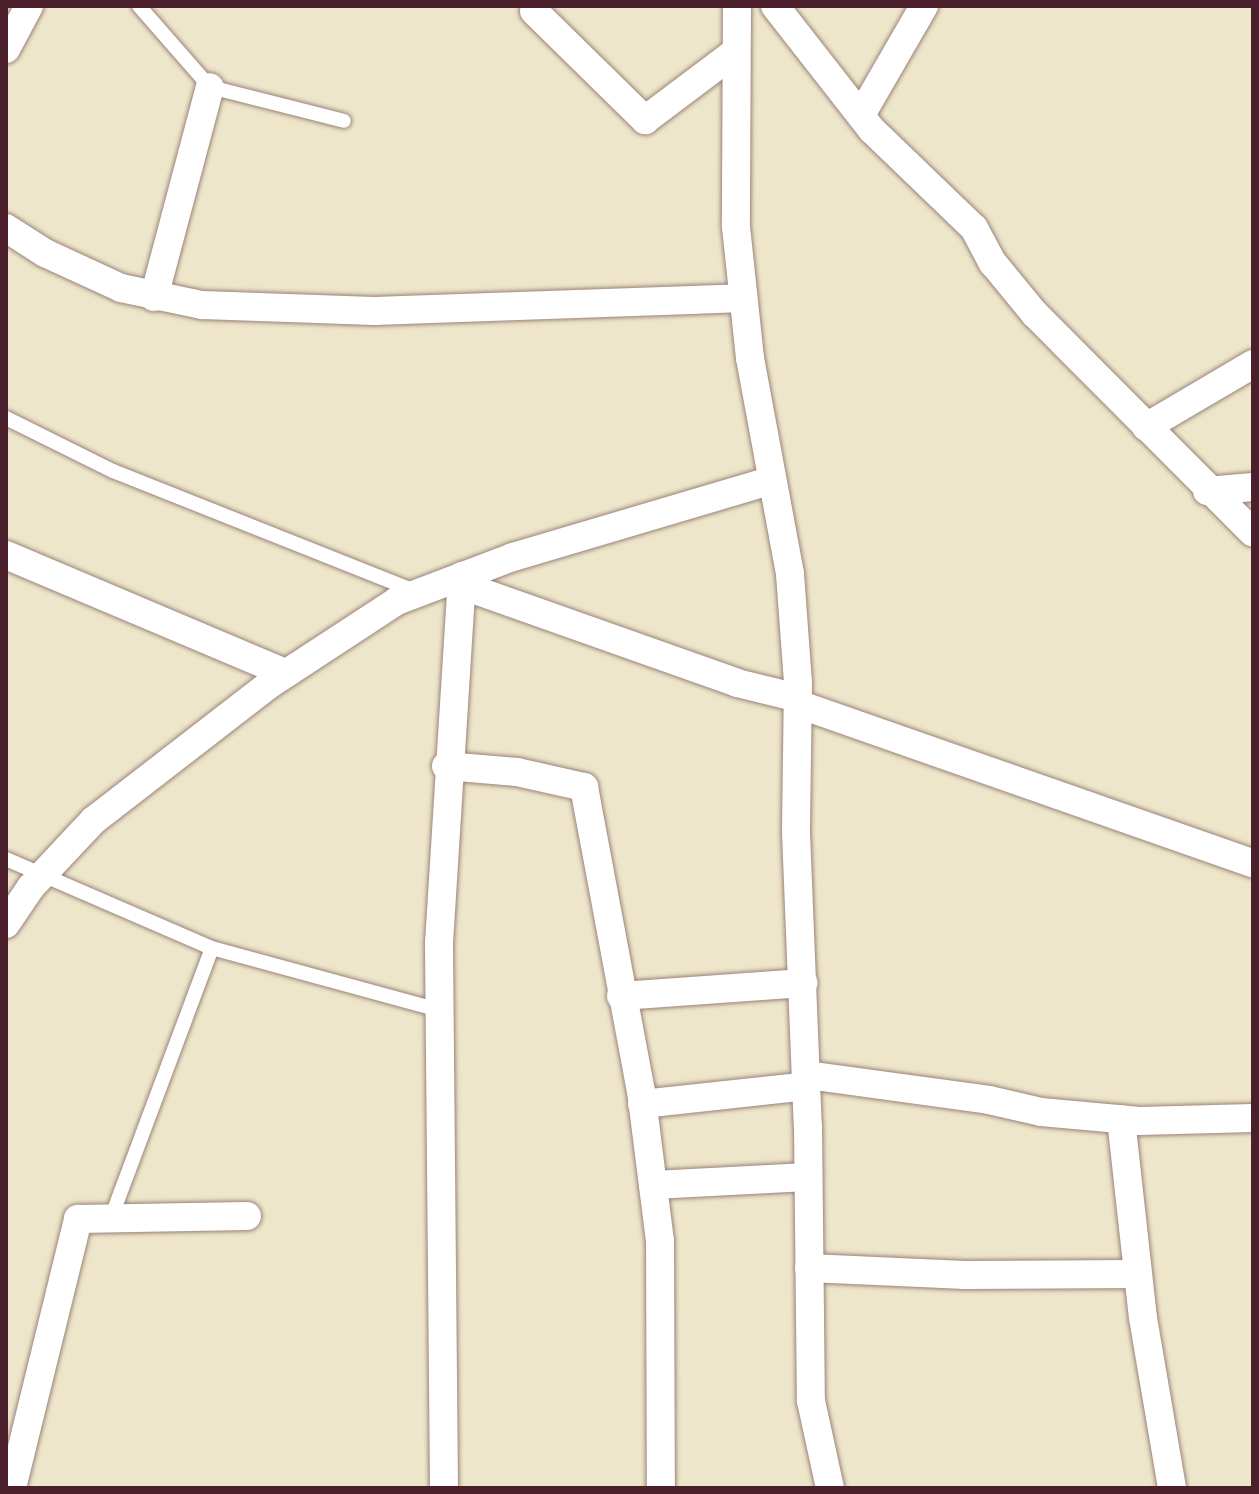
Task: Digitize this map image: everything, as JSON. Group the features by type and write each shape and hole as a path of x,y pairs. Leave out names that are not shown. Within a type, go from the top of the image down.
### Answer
{"street":[{"path":"6,49 29,6"},
{"path":"737,6 734,53 736,227 743,298 770,481 790,574 798,701 796,833 807,1080 811,1401 830,1488"},
{"path":"775,6 861,115 974,228 993,263 1034,313 1207,491 1253,533"},
{"path":"861,115 924,6"},
{"path":"534,11 645,120 734,53"},
{"path":"154,297 210,87"},
{"path":"6,228 88,274 154,297 283,312 743,298"},
{"path":"1146,427 1253,364"},
{"path":"6,924 43,875 94,820 286,673 397,601 770,481"},
{"path":"1207,491 1253,487"},
{"path":"6,555 286,673"},
{"path":"461,580 737,683 798,701 1253,863"},
{"path":"444,1488 438,1010 446,766 461,580"},
{"path":"446,766 517,772 584,787 642,1104 660,1241 661,1488"},
{"path":"621,996 804,983"},
{"path":"642,1104 807,1080 989,1100 1041,1112 1121,1119 1253,1118"},
{"path":"1121,1119 1138,1274 1172,1488"},
{"path":"653,1185 808,1177"},
{"path":"12,1488 78,1219 247,1216"},
{"path":"809,1268 1138,1274"}],"lane":[{"path":"139,6 210,87 344,121"},
{"path":"6,418 113,471 418,593"},
{"path":"6,859 212,948 438,1010"},
{"path":"111,1218 212,948"}]}
